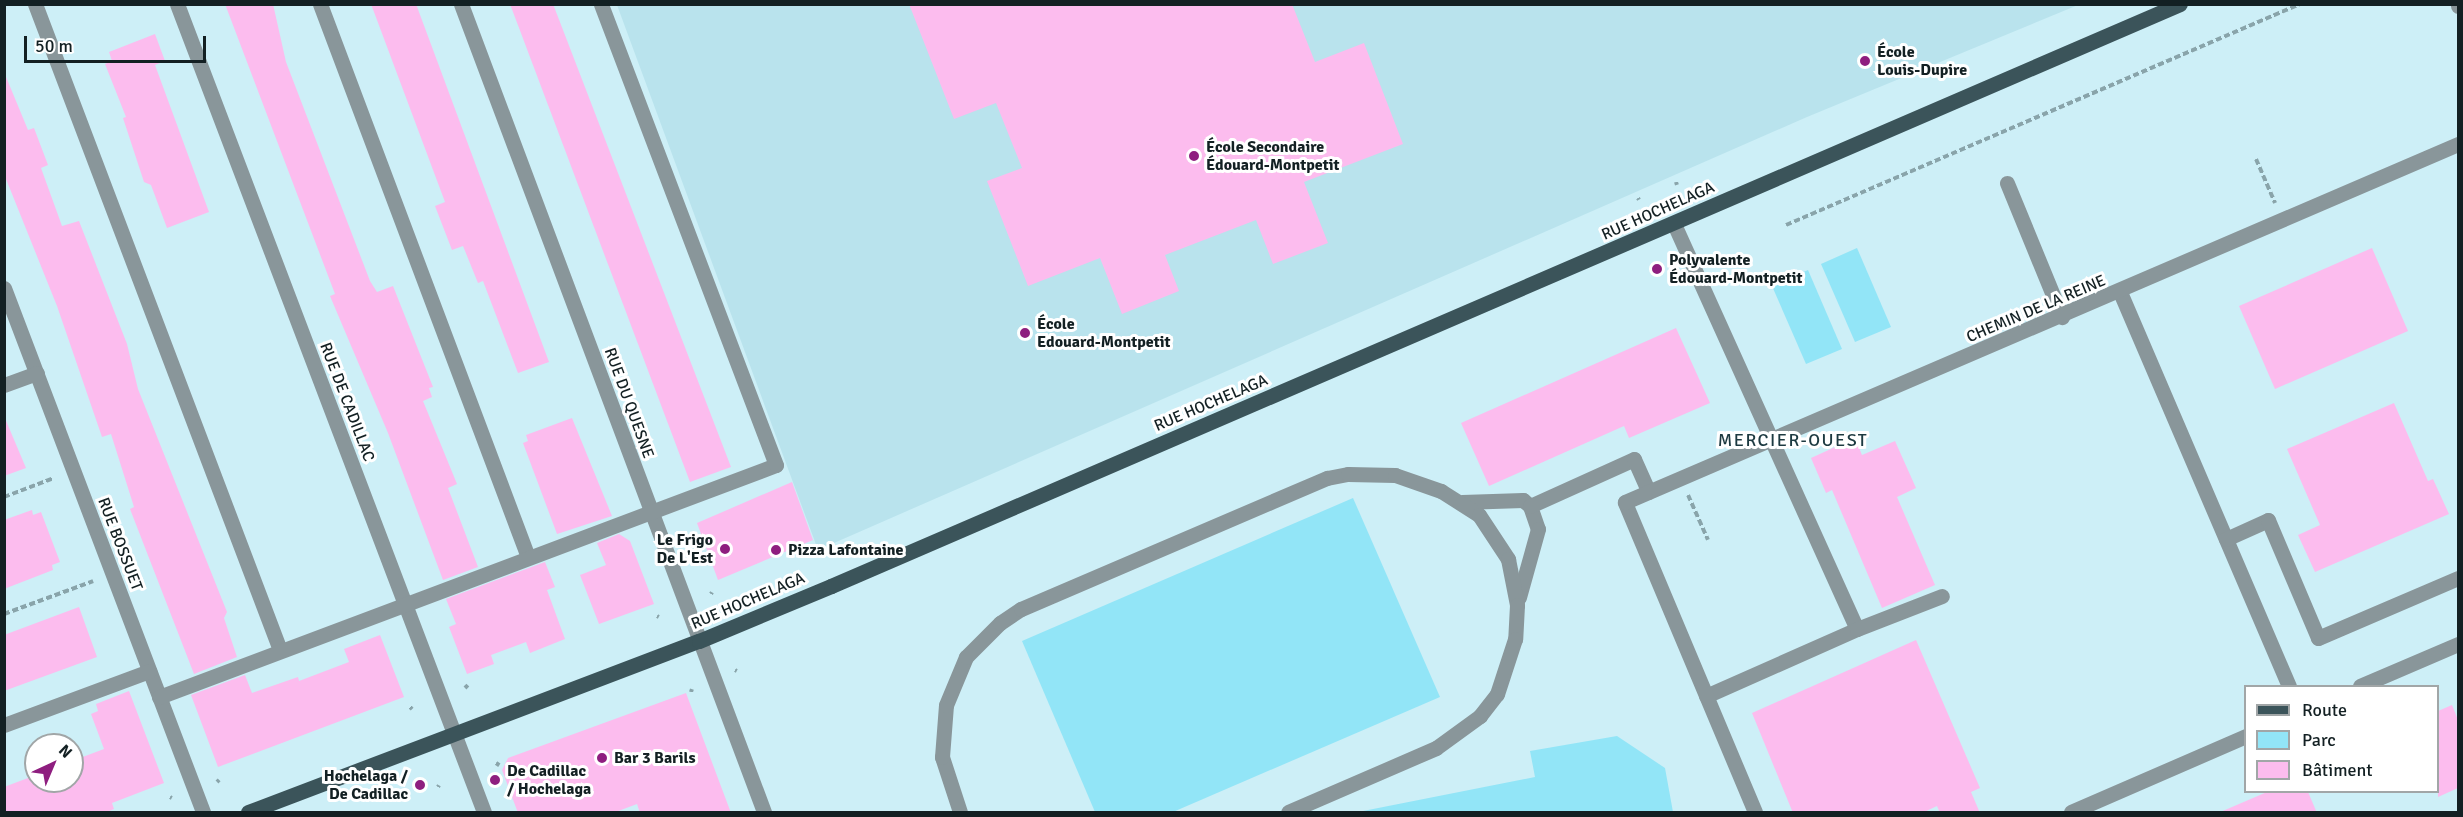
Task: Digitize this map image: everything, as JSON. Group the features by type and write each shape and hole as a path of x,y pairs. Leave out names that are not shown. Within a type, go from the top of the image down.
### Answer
{"main road":[{"name":"RUE HOCHELAGA","path":"248,813 699,641 1674,224 1847,145 2180,4"}],"street":[{"path":"35,4 280,650"},
{"name":"RUE DE CADILLAC","path":"177,4 484,813"},
{"path":"320,4 528,557"},
{"name":"RUE DU QUESNE","path":"461,4 764,813"},
{"path":"159,697 650,510 776,465 601,4"},
{"name":"CHEMIN DE LA REINE","path":"1706,696 1625,502 2062,317 2458,144"},
{"path":"2007,183 2062,317"},
{"path":"1674,224 1857,629"},
{"name":"RUE BOSSUET","path":"4,288 202,813"},
{"path":"2120,292 2288,685"},
{"path":"4,385 37,373"},
{"path":"1530,506 1634,459 1648,492"},
{"path":"960,813 942,757 945,705 953,680 981,639 1021,609 1327,478 1348,474 1395,475 1462,502 1495,534 1508,559 1517,605"},
{"path":"1288,813 1436,748 1480,716 1497,694 1515,639 1517,605 1538,529 1530,506 1522,500 1462,502"},
{"path":"2226,539 2268,520 2318,638 2458,578"},
{"path":"1755,813 1706,696 1857,629 1942,596"},
{"path":"2365,685 2458,644"},
{"path":"4,725 149,671"},
{"path":"2072,813 2244,737"}],"path":[{"path":"1786,225 2300,4"},
{"path":"2256,159 2277,207"},
{"path":"4,497 54,478"},
{"path":"1687,491 1708,540"},
{"path":"4,614 93,581"}],"shaded area":[{"name":"École Edouard-Montpetit","path":"617,5 2078,5 1807,117 818,550"}],"green space":[{"path":"1857,248 1891,327 1855,342 1821,264"},
{"path":"1808,270 1842,349 1806,364 1772,286"},
{"path":"1353,498 1440,697 1173,812 1095,812 1022,641"},
{"path":"1617,736 1665,768 1673,812 1358,812 1535,777 1530,751"}],"building":[{"path":"225,4 273,4 286,62 370,281 377,292 393,286 433,387 429,388 432,397 423,401 457,484 448,488 478,567 443,580 388,433 330,296 335,294"},
{"path":"371,4 416,4 549,362 518,373 483,281 478,283 463,246 452,250 435,206 445,202"},
{"path":"510,4 553,4 731,467 690,482"},
{"name":"École Secondaire Édouard-Montpetit","path":"909,4 1292,4 1315,62 1364,43 1403,144 1304,182 1328,243 1273,264 1256,220 1165,255 1179,291 1122,314 1100,258 1028,286 987,181 1022,168 996,103 954,119"},
{"path":"155,34 165,61 155,65 209,212 167,228 151,185 144,182 123,118 126,117 105,64 112,61 109,52"},
{"path":"4,72 28,130 34,128 48,165 41,168 62,226 79,221 127,344 138,389 227,612 224,618 237,657 194,674 130,509 134,507 111,434 102,437 57,306 4,174"},
{"path":"2372,248 2408,331 2275,389 2239,306"},
{"path":"1676,328 1710,403 1629,438 1624,426 1489,486 1461,423"},
{"path":"2394,403 2428,481 2433,479 2449,514 2315,572 2298,535 2320,525 2287,449"},
{"path":"4,416 26,468 4,476"},
{"path":"572,418 612,516 557,534 523,443 528,441 526,435"},
{"path":"1855,438 1862,455 1895,441 1916,488 1897,497 1935,585 1882,608 1832,490 1826,493 1811,458"},
{"path":"792,482 813,540 718,580 697,523"},
{"path":"32,510 33,515 41,512 60,562 52,565 53,570 4,589 4,520"},
{"path":"619,534 630,541 654,604 599,624 580,575 606,565 597,543"},
{"path":"545,562 555,587 547,590 565,639 530,653 526,642 491,655 494,664 467,674 449,627 456,624 446,599"},
{"path":"79,607 97,657 4,691 4,635"},
{"path":"380,635 404,697 218,767 191,695 245,675 252,693 298,677 299,681 349,662 344,649"},
{"path":"1916,640 1980,788 1971,792 1980,813 1940,813 1937,806 1922,813 1793,813 1752,713"},
{"path":"129,691 164,783 112,803 114,809 104,813 4,813 4,787 24,780 24,793 84,793 84,756 104,749 91,714 98,711 96,704"},
{"path":"686,693 731,813 640,813 637,804 613,813 518,813 502,770 508,758"},
{"path":"2452,705 2458,720 2458,788 2438,797 2439,793 2439,711"},
{"path":"2265,793 2308,793 2317,813 2218,813"}],"place":[{"name":"École Louis-Dupire","path":"1865,61"},
{"name":"École Secondaire Édouard-Montpetit","path":"1194,156"},
{"name":"Polyvalente Édouard-Montpetit","path":"1657,269"},
{"name":"École Edouard-Montpetit","path":"1025,333"},
{"name":"Le Frigo De L'Est","path":"725,549"},
{"name":"Pizza Lafontaine","path":"776,550"},
{"name":"Bar 3 Barils","path":"602,758"},
{"name":"De Cadillac / Hochelaga","path":"495,780"},
{"name":"Hochelaga / De Cadillac","path":"420,785"}],"district":[{"name":"MERCIER-OUEST","path":"1793,440"}]}
